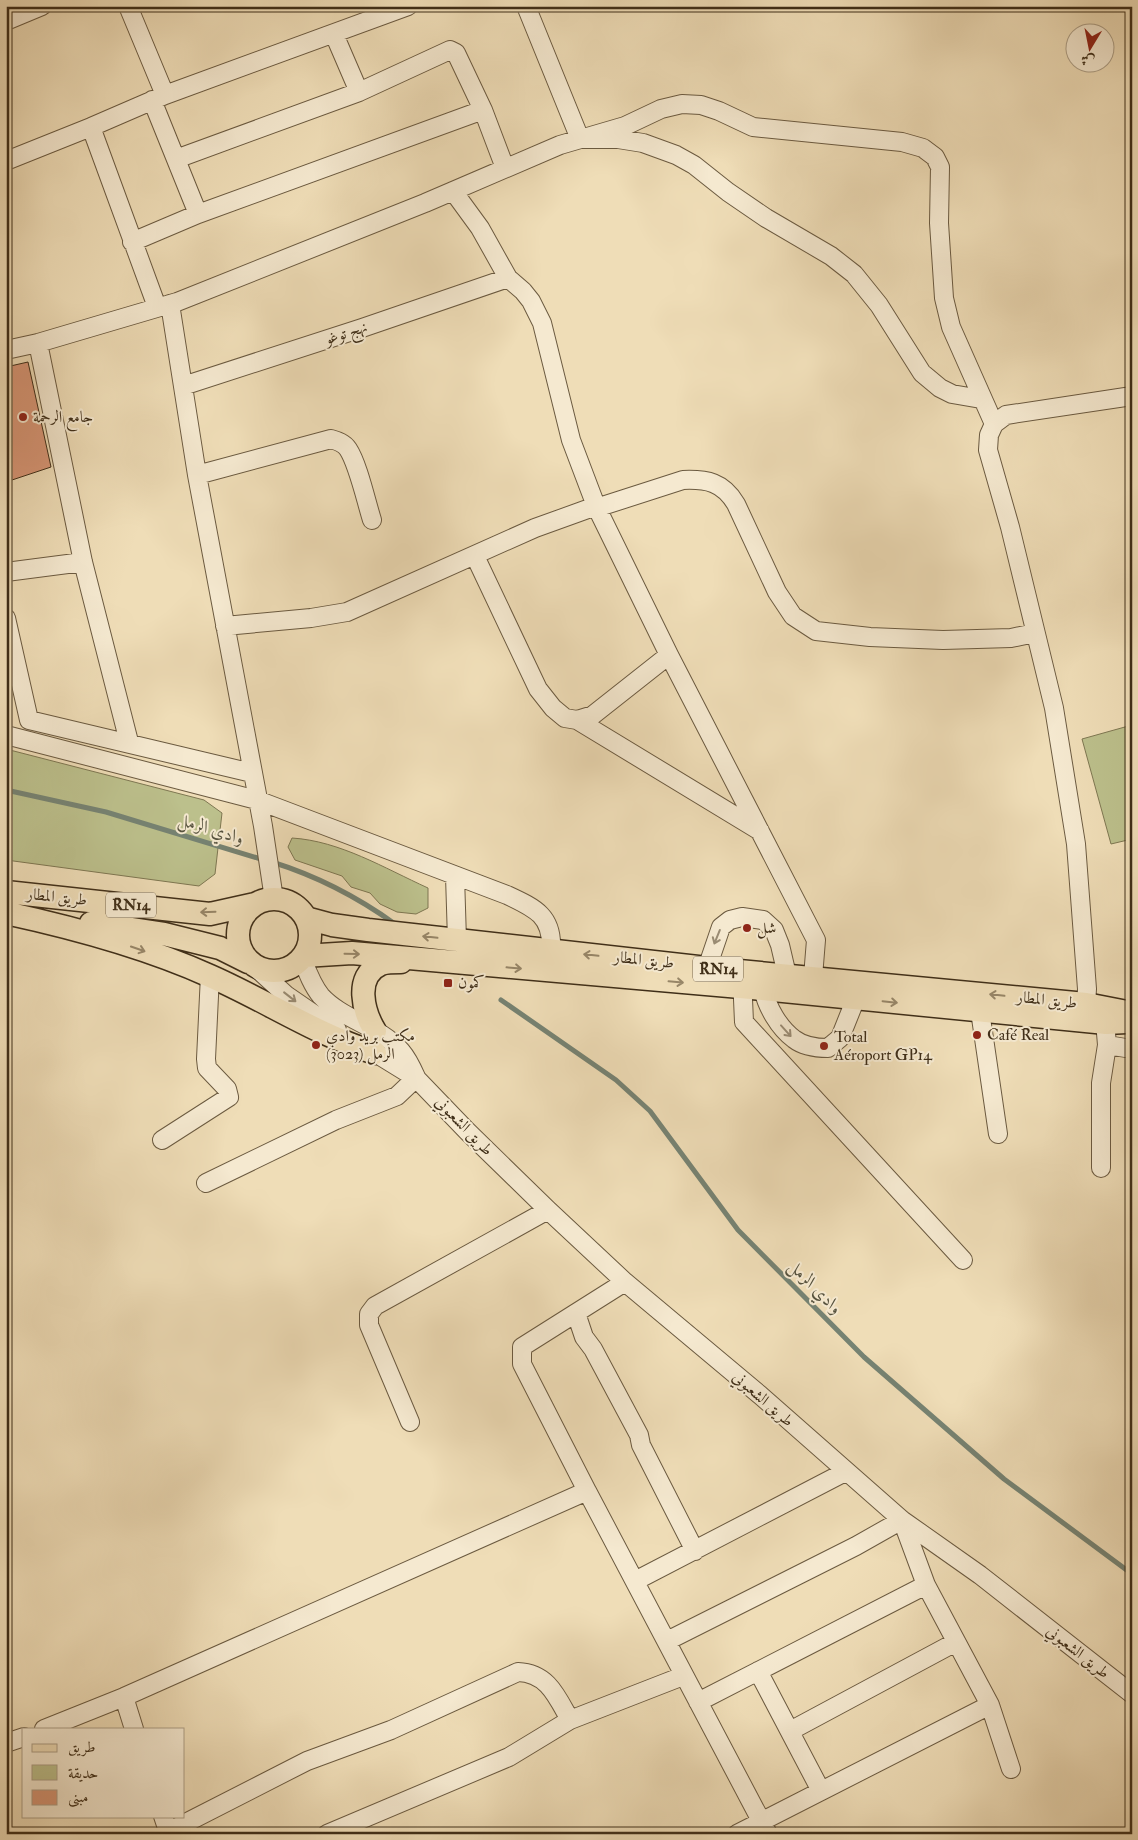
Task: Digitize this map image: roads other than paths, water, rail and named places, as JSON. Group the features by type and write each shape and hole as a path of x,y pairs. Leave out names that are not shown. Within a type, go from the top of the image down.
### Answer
{"main road":[{"name":"طريق المطار","path":"6,892 210,914 264,901"},
{"name":"RN14","path":"264,901 292,904 306,918"},
{"path":"251,964 240,947 237,931 240,920 247,911 264,901"},
{"name":"طريق المطار","path":"6,912 164,934 220,948 251,964"},
{"path":"6,912 122,944 210,975 328,1036 375,1042 363,999 363,988 366,979 372,970 381,964 418,959"},
{"name":"طريق المطار","path":"306,918 332,925 368,930 707,968 749,982 787,975 1086,1004 1107,1015 1132,1022"},
{"path":"303,957 310,937 306,918"},
{"name":"طريق المطار","path":"303,957 352,953 749,982 856,998 980,1011 1107,1015 1132,1013"},
{"name":"RN14","path":"251,964 266,971 279,971 292,967 303,957"}],"street":[{"path":"6,21 42,6"},
{"path":"128,6 176,159 198,214"},
{"path":"6,161 158,98 408,6"},
{"path":"526,6 580,139"},
{"path":"334,34 358,92"},
{"path":"176,159 358,92 450,50 457,56 482,110 505,168"},
{"path":"6,350 38,343 163,305 453,191 560,145 625,126 661,109 682,104 701,105 719,110 754,127 902,142 923,148 935,157 940,167 939,223 944,298 951,326 981,399 994,424"},
{"path":"132,242 198,214 482,110"},
{"path":"91,127 132,242 163,305 183,386 197,475 263,826 264,901"},
{"path":"580,139 618,139 642,144 676,155 694,165 758,213 831,256 849,269 879,305 922,373 940,388 952,394 981,399"},
{"path":"453,191 480,228 508,278 523,290 531,300 542,323 571,440 596,507 669,655 816,940 814,977"},
{"name":"نهج توغو","path":"183,386 508,278"},
{"path":"38,343 83,562 128,742"},
{"path":"1086,1004 1081,893 1076,844 1054,708 1010,527 988,450 989,436 994,424 1006,415 1132,396"},
{"path":"197,475 332,439 341,442 348,448 372,520"},
{"path":"225,626 311,618 347,612 535,528 682,480 697,480 721,486 729,492 777,592 793,616 816,631 870,637 943,640 1011,638 1036,632"},
{"path":"475,556 538,689 553,708 565,718 577,720 760,831"},
{"path":"6,572 83,562"},
{"path":"6,618 29,720"},
{"path":"577,720 593,715 669,655"},
{"path":"29,720 252,773"},
{"path":"29,720 15,737 257,800 507,895 540,913 552,935 551,950"},
{"path":"455,876 457,940"},
{"path":"707,968 721,927 730,920 742,917 763,920 774,930 782,952 787,975"},
{"name":"طريق الشعبوني","path":"303,957 310,978 321,996 375,1042"},
{"name":"طريق الشعبوني","path":"251,964 305,1009 375,1042 400,1050 410,1063 416,1078 467,1131 625,1282 760,1395 902,1520 980,1576 1132,1694"},
{"path":"162,1140 228,1097 227,1089 208,1068 206,1059 210,975"},
{"path":"749,982 795,1040 815,1048 828,1048 840,1038 856,998"},
{"path":"749,982 744,1022 963,1260"},
{"path":"980,1011 998,1134"},
{"path":"1101,1168 1101,1083 1107,1045 1107,1015"},
{"path":"1107,1045 1132,1049"},
{"path":"206,1183 336,1120 397,1096 416,1078"},
{"path":"410,1422 374,1338 369,1324 369,1314 375,1306 548,1210"},
{"path":"625,1282 522,1347 522,1364 667,1641 683,1676 765,1828"},
{"path":"576,1313 584,1337 593,1349 639,1435 641,1445 695,1551"},
{"path":"635,1582 846,1472"},
{"path":"46,1728 124,1697 587,1491"},
{"path":"667,1641 856,1546 902,1520 926,1585 990,1705 1011,1769"},
{"path":"698,1702 926,1585"},
{"path":"790,1731 956,1642"},
{"path":"758,1671 821,1791"},
{"path":"167,1827 307,1761 391,1730 518,1672 525,1672 549,1684 570,1720"},
{"path":"327,1834 509,1757 570,1720 683,1676"},
{"path":"124,1697 134,1728"},
{"path":"737,1834 765,1828 821,1791 990,1705"},
{"path":"6,1743 22,1738"}],"waterway":[{"name":"وادي الرمل","path":"6,790 106,812 264,860"},
{"name":"وادي الرمل","path":"272,862 336,888 366,904 395,924"},
{"name":"وادي الرمل","path":"501,1000 616,1080 650,1111 738,1230 864,1357 1004,1479 1132,1574"}],"place":[{"name":"جامع الرحمة","path":"23,417"},
{"name":"شل","path":"747,928"},
{"name":"كمون","path":"448,983"},
{"name":"Café Real","path":"977,1035"},
{"name":"مكتب بريد وادي الرمل (3023)","path":"316,1045"},
{"name":"Total Aéroport GP14","path":"824,1046"}]}
